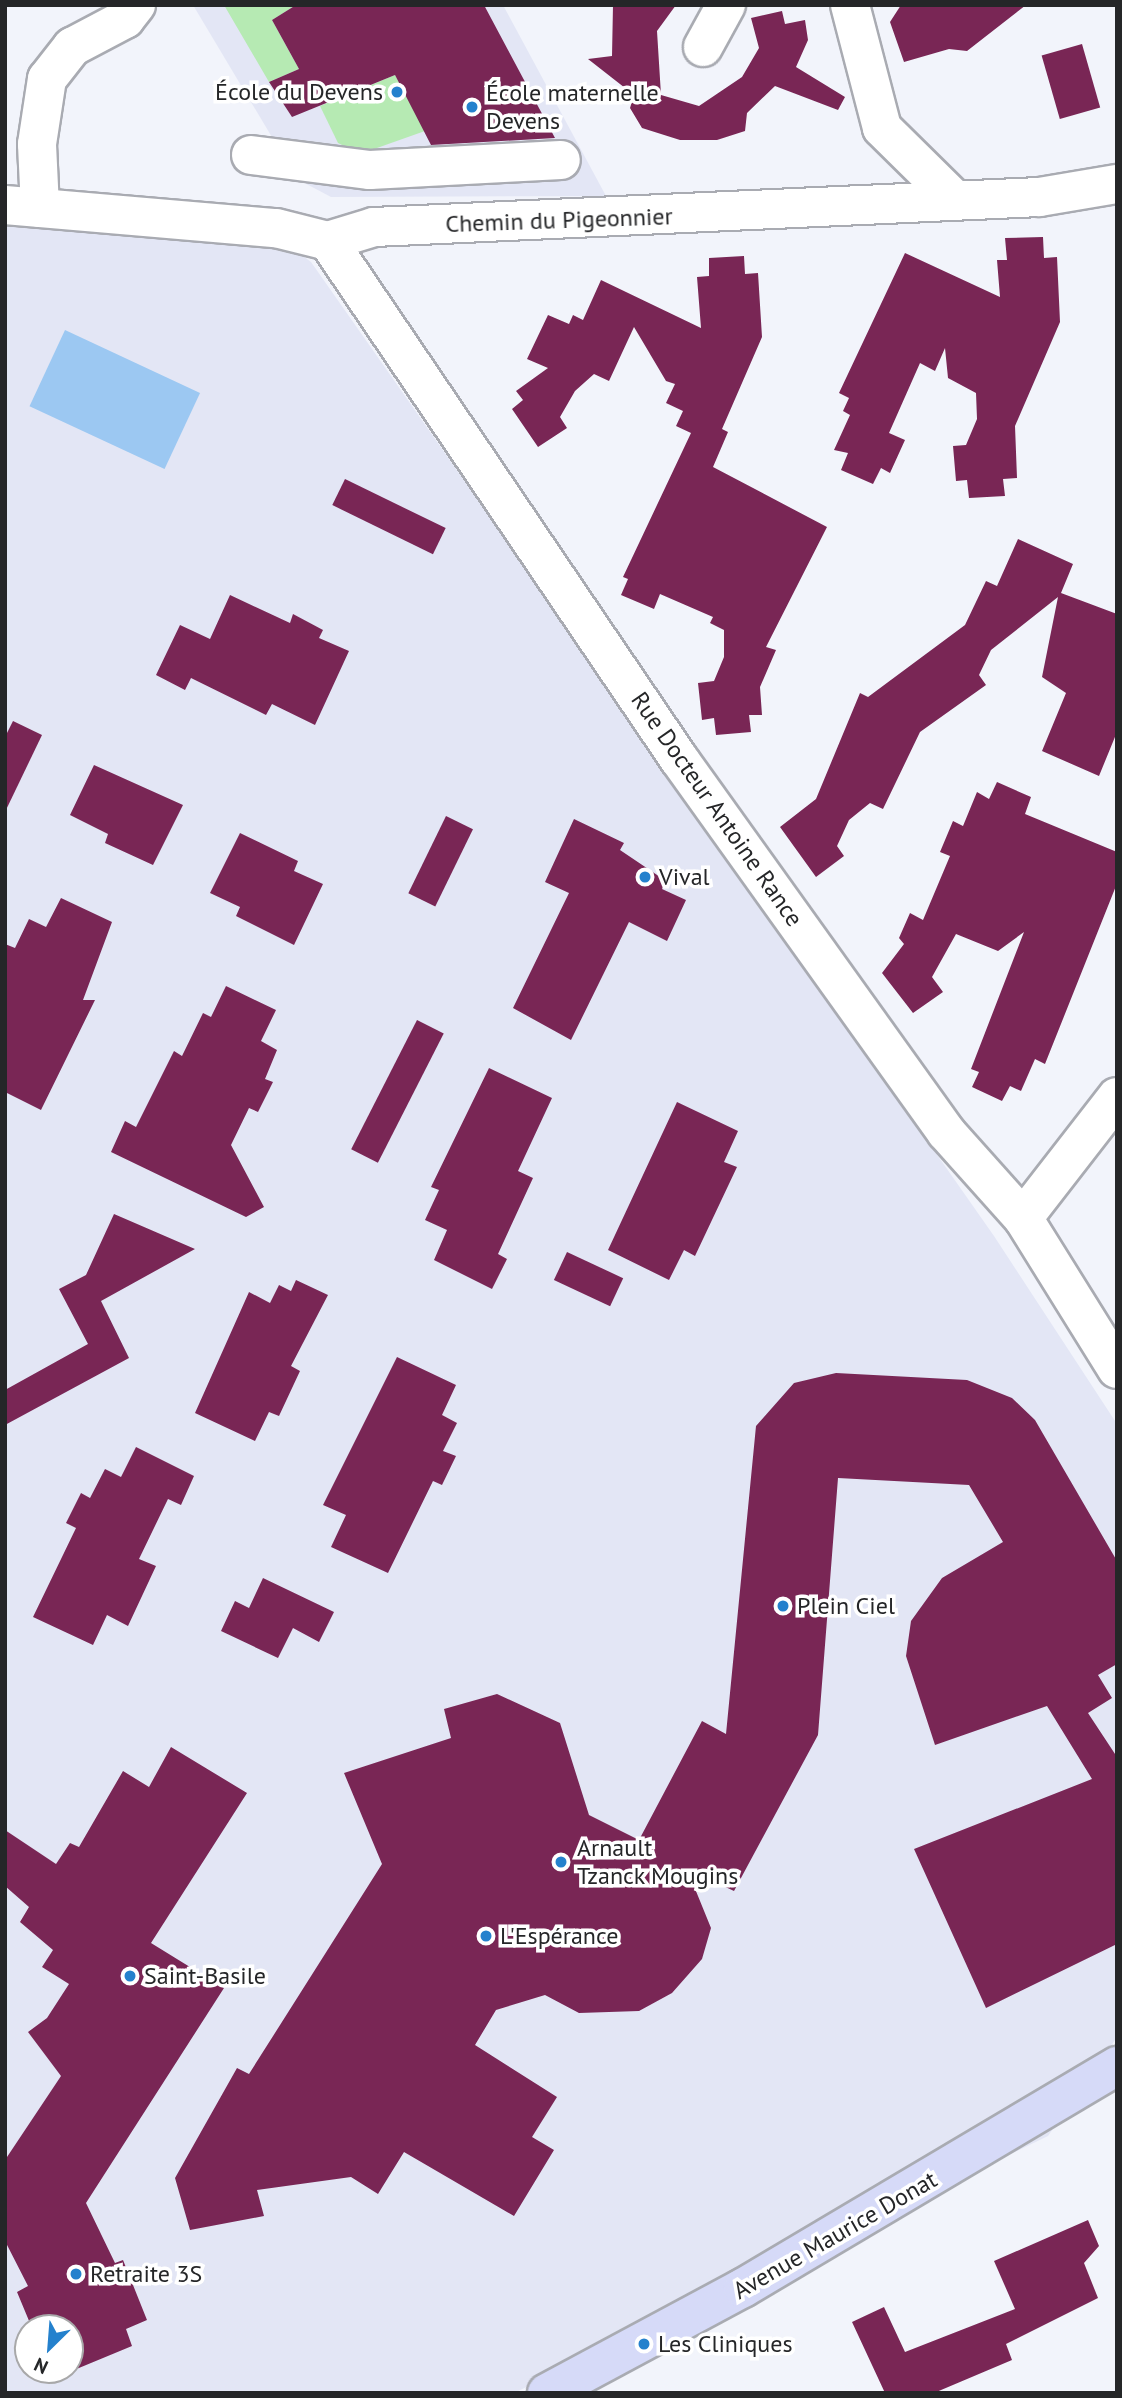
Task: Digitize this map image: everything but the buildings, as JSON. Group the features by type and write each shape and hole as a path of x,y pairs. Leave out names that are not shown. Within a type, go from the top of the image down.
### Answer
{"main road":[{"name":"Avenue Maurice Donat","path":"547,2393 743,2288 1117,2066"}],"street":[{"path":"136,5 125,19 72,47 47,79 37,144 23,206 276,228 328,241"},
{"path":"703,47 726,5"},
{"path":"850,5 882,128 956,201"},
{"path":"251,155 370,170 561,160"},
{"name":"Chemin du Pigeonnier","path":"328,241 374,227 956,201 1117,184"},
{"name":"Rue Docteur Antoine Rance","path":"328,241 679,759 946,1132 1023,1218 1117,1369"},
{"path":"1023,1218 1117,1097"}],"shaded area":[{"name":"École du Devens","path":"193,5 503,5 606,196 331,197 297,179"},
{"path":"5,224 290,246 311,262 994,1236 1117,1424 1117,2037 1048,2136 514,2393 5,2393"}],"green space":[{"path":"224,5 296,5 272,20 299,69 269,82"},
{"path":"395,75 425,131 360,154 338,143 320,106"}],"water":[{"path":"65,330 200,393 165,469 30,406"}],"place":[{"name":"École du Devens","path":"397,92"},
{"name":"École maternelle Devens","path":"472,107"},
{"name":"Vival","path":"645,877"},
{"name":"Plein Ciel","path":"783,1606"},
{"name":"Arnault Tzanck Mougins","path":"561,1862"},
{"name":"L'Espérance","path":"486,1936"},
{"name":"Saint-Basile","path":"130,1976"},
{"name":"Retraite 3S","path":"76,2274"},
{"name":"Les Cliniques","path":"644,2344"}]}
